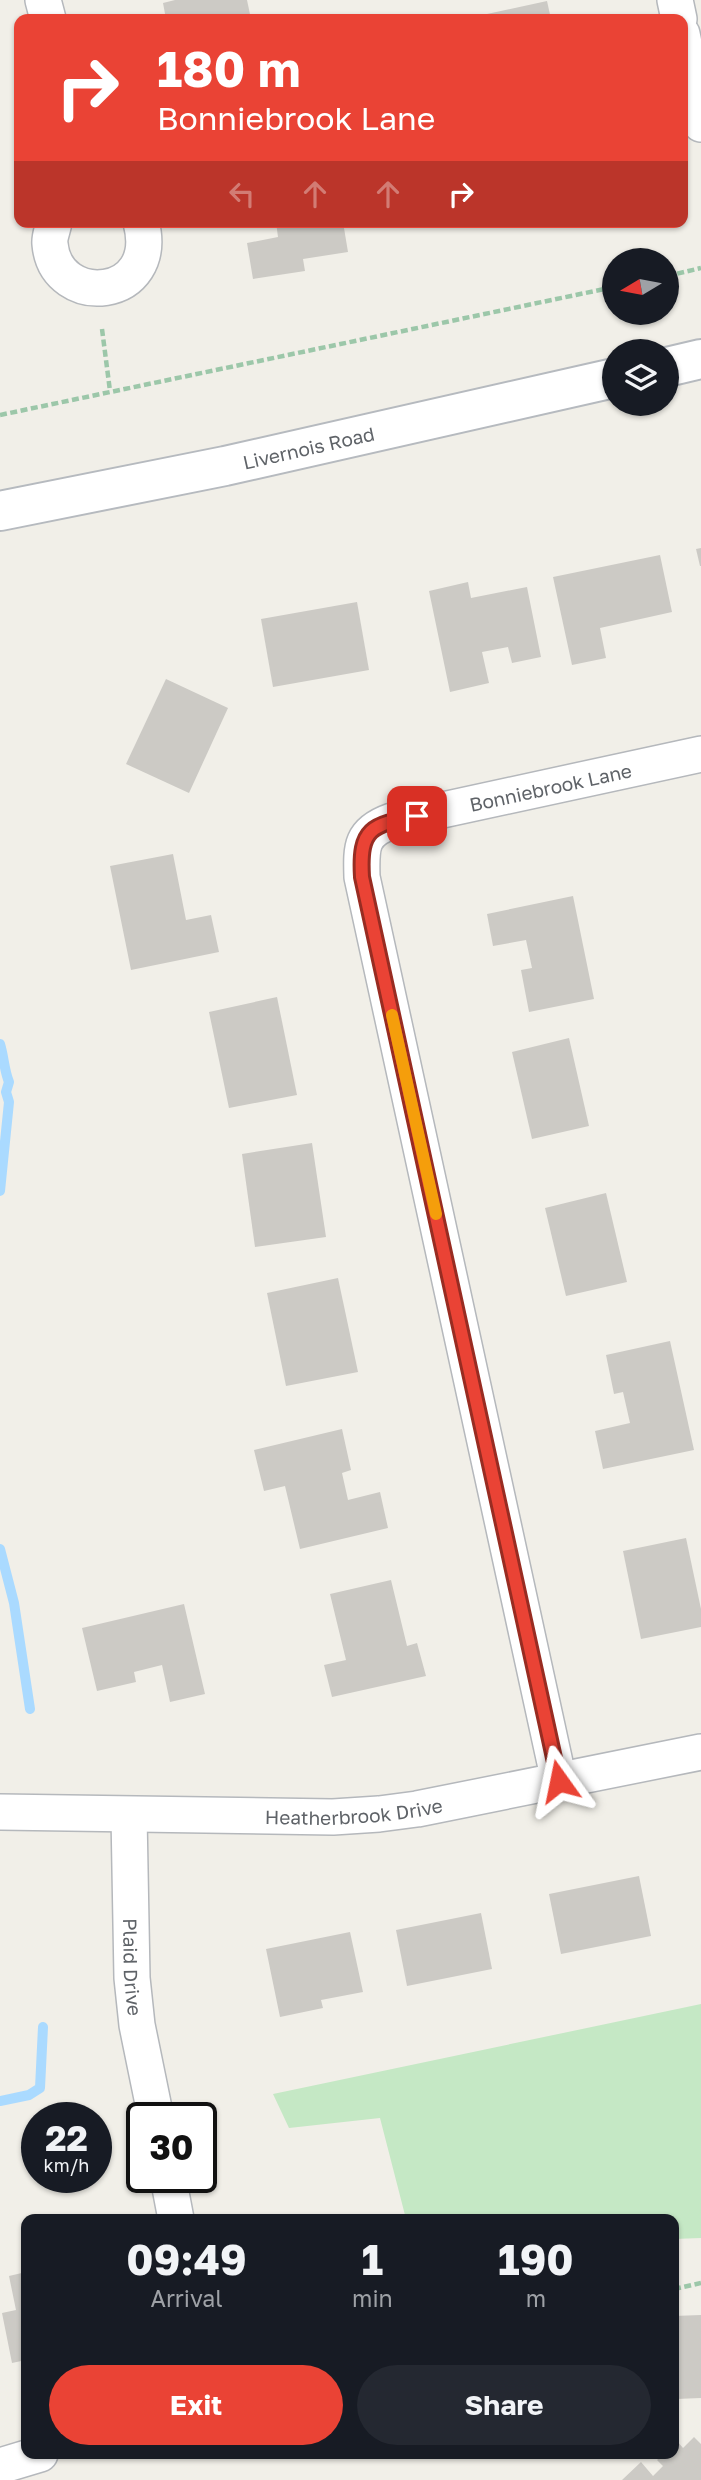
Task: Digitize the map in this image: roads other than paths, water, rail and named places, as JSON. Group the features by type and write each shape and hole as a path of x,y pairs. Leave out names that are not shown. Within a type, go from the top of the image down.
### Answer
{"main road":[{"path":"679,364 701,359"},
{"name":"Livernois Road","path":"0,512 225,466 602,382"}],"street":[{"path":"688,62 701,124"},
{"path":"53,228 50,243 55,264 69,280 89,288 110,288 129,278 142,261 146,239 143,228"},
{"name":"Bonniebrook Lane","path":"559,1781 362,877 361,856 364,839 378,826 392,821 701,754"},
{"name":"Heatherbrook Drive","path":"0,1812 129,1815 379,1814 701,1752"},
{"name":"Plaid Drive","path":"129,1815 132,1978 137,2025 153,2102"},
{"path":"171,2193 175,2214"},
{"path":"0,2466 23,2459"}],"waterway":[{"path":"0,1044 9,1082 6,1092 9,1102 0,1191"},
{"path":"0,1549 14,1603 30,1709"},
{"path":"0,2101 29,2095 40,2088 43,2027"}]}
